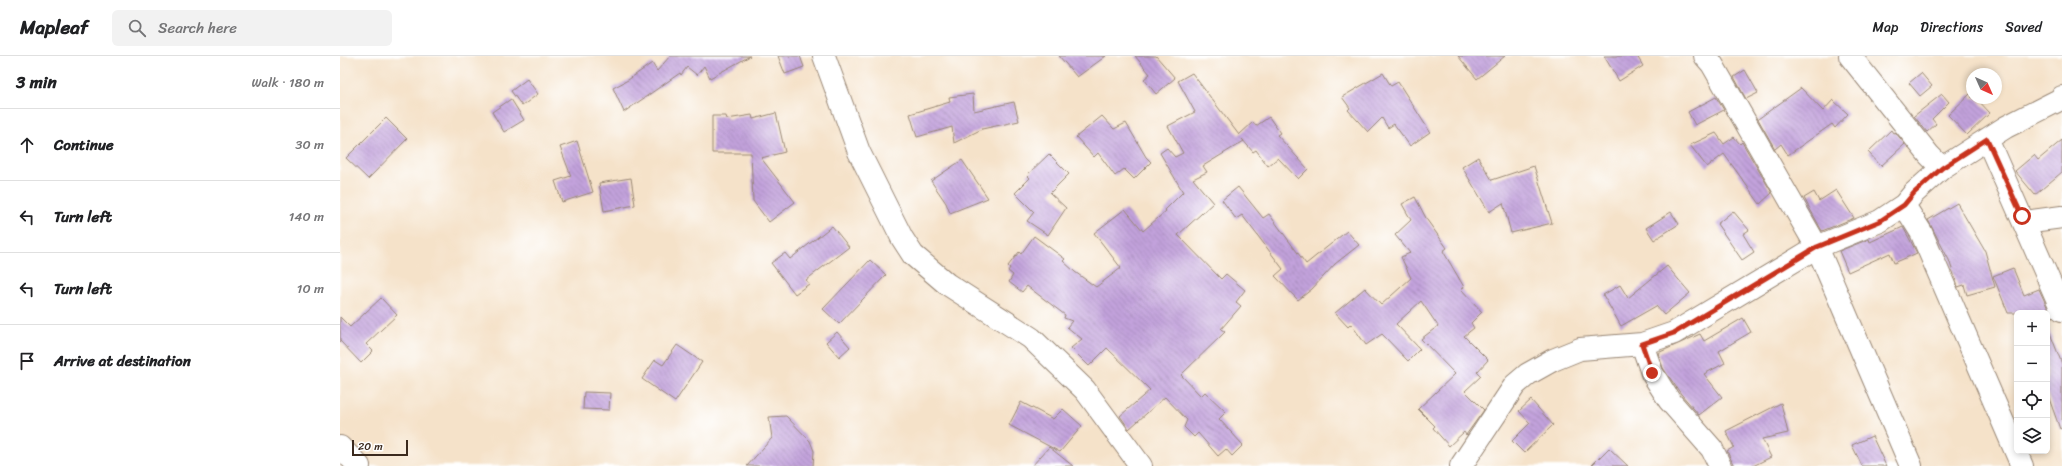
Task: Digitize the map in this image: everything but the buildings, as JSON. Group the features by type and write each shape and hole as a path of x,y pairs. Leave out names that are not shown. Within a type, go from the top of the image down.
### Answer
{"street":[{"path":"824,56 859,152 902,238 913,255 947,284 1031,338 1085,390 1141,466"},
{"path":"1705,56 1712,64 1817,247 1911,466"},
{"path":"1850,56 1929,155 1942,168"},
{"path":"1461,466 1515,385 1528,374 1553,360 1580,349 1642,344 1674,333 1817,247 1880,221 1904,205 1914,193 1942,168 1987,139 2062,97"},
{"path":"1987,139 2062,310"},
{"path":"1904,205 1921,232 2022,466"},
{"path":"2024,222 2062,217"},
{"path":"1642,344 1652,373 1669,400 1712,449 1720,466"},
{"path":"340,447 359,466"}],"route":[{"path":"1652,373 1642,344 1674,333 1817,247 1880,221 1904,205 1914,193 1942,168 1987,139 2022,216"}]}
